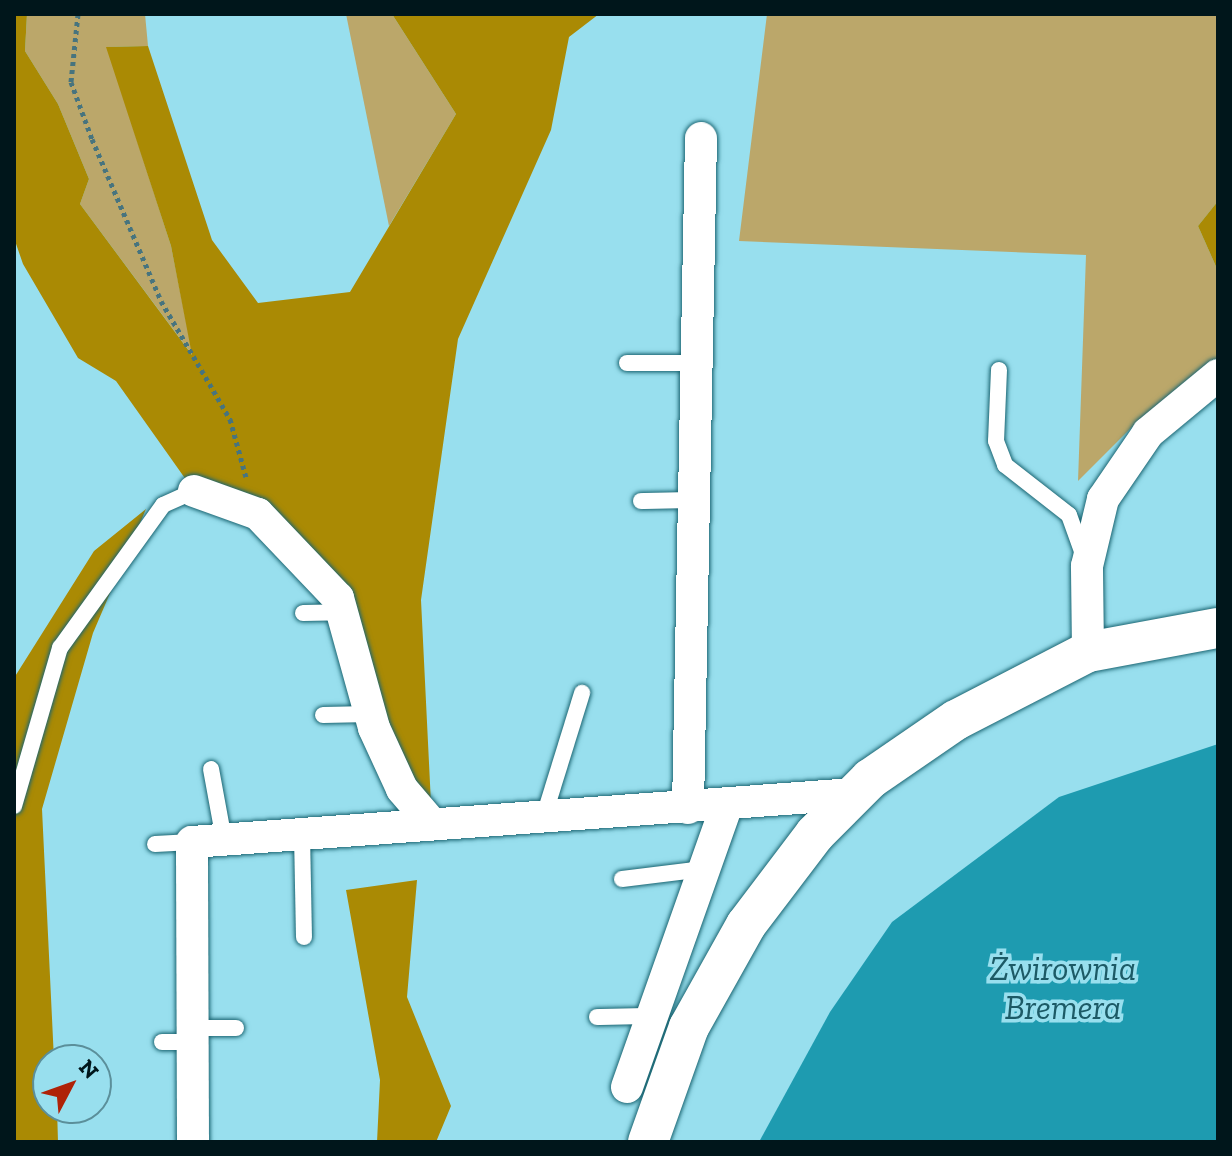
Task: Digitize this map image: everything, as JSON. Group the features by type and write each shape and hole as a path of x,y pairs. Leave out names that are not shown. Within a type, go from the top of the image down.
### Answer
{"street":[{"path":"688,808 701,138"},
{"path":"1088,652 1087,566 1103,499 1148,433 1218,375"},
{"path":"194,491 250,510 315,567 342,612 370,714 402,789 432,824"},
{"path":"648,1142 689,1027 746,925 854,794 920,742 1088,652 1218,628"},
{"path":"193,1142 182,1038 192,842 854,794"},
{"path":"627,1087 649,1016 727,805"}],"lane":[{"path":"627,363 696,363"},
{"path":"999,370 996,441 1005,465 1069,515 1087,566"},
{"path":"14,806 60,648 163,505 194,491"},
{"path":"641,501 694,500"},
{"path":"303,613 342,612"},
{"path":"544,816 582,693"},
{"path":"323,715 370,714"},
{"path":"211,769 224,840"},
{"path":"302,834 304,937"},
{"path":"155,844 192,842"},
{"path":"622,879 703,869"},
{"path":"597,1017 649,1016"},
{"path":"182,1038 236,1028"}],"path":[{"path":"78,14 71,82 161,301 230,419 250,510"}],"shaded area":[{"path":"14,14 27,14 25,51 58,104 89,179 80,204 192,355 171,246 106,47 148,46 212,240 258,303 350,292 456,114 392,14 599,14 569,37 551,130 458,339 421,600 432,824 315,567 194,491 116,381 78,358 23,264 14,238"},
{"path":"27,14 145,14 148,46 107,47 171,246 193,356 80,204 89,179 58,104 25,51"},
{"path":"346,14 392,14 456,114 389,226"},
{"path":"767,14 1218,14 1218,201 1198,226 1218,271 1218,373 1134,425 1078,481 1086,255 739,241"},
{"path":"1218,201 1218,271 1198,226"},
{"path":"146,509 93,633 42,809 53,1044 32,1044 32,1124 57,1124 58,1142 14,1142 14,678 94,551"},
{"path":"417,880 407,997 451,1106 436,1142 377,1142 380,1080 346,890"}],"water":[{"name":"Żwirownia Bremera","path":"1218,744 1218,1142 759,1142 830,1012 892,922 1059,797"}]}
